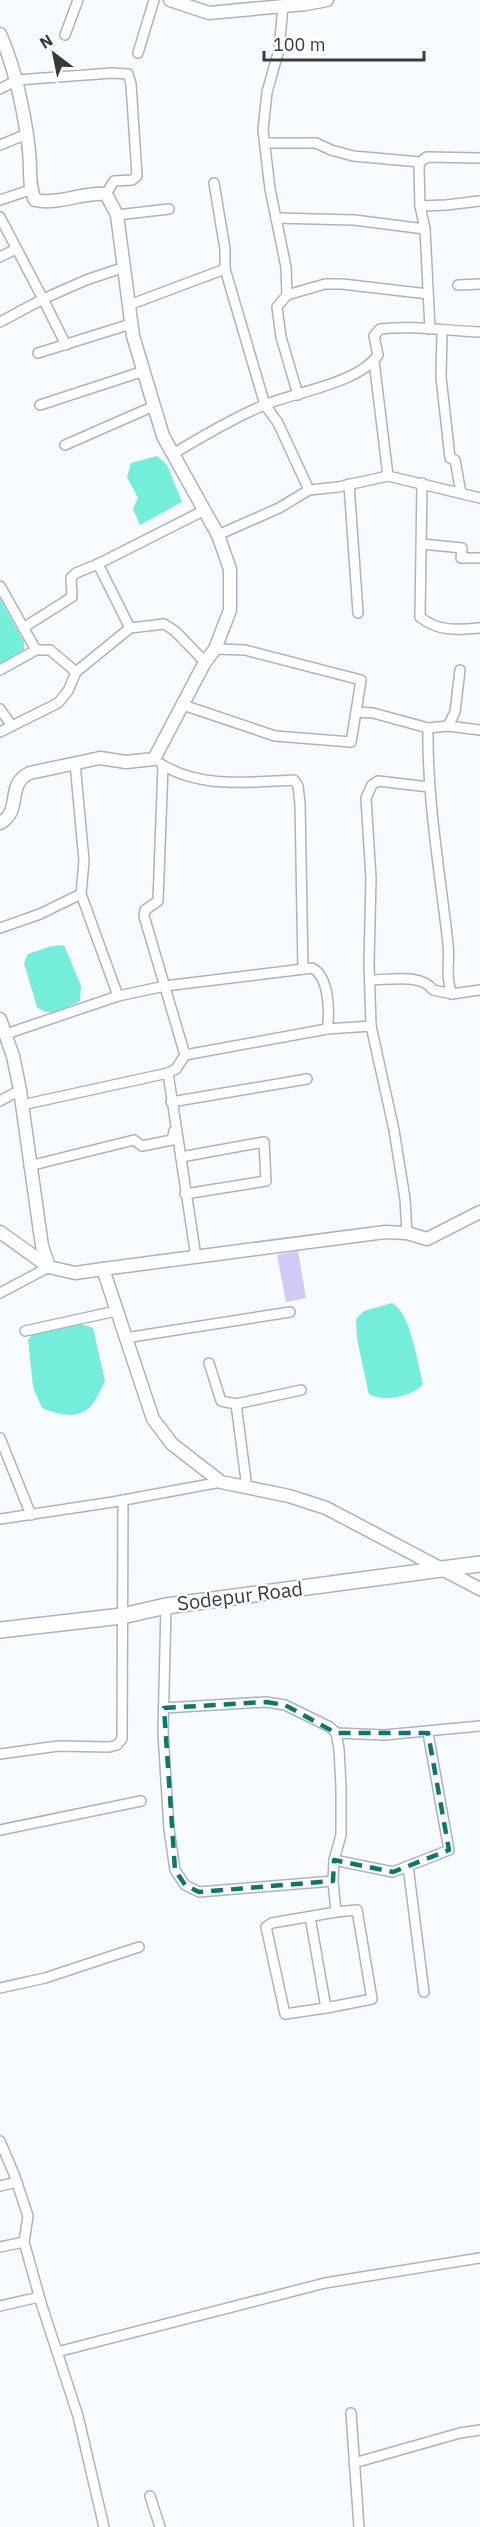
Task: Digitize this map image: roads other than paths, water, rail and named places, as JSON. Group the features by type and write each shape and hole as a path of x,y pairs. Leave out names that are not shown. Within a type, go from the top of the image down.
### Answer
{"main road":[{"name":"Sodepur Road","path":"0,1630 122,1616 166,1606 480,1564"}],"street":[{"path":"65,35 78,0"},
{"path":"138,53 154,0"},
{"path":"170,0 209,13 327,0"},
{"path":"283,6 279,50 267,92 263,130 270,189 285,267 287,295"},
{"path":"0,34 16,80 32,169 30,190 35,200 44,202 92,193 106,194"},
{"path":"0,89 16,80 112,73 128,74 137,176 132,180 114,181 106,194"},
{"path":"0,145 27,134"},
{"path":"266,143 316,143 353,156 420,162 428,157 480,158"},
{"path":"420,162 420,206 425,229 430,329"},
{"path":"214,183 225,249 225,269 265,405 278,423 309,490"},
{"path":"0,200 30,190"},
{"path":"106,194 117,215 131,324 154,406 164,436 218,535 230,569 230,610 214,649 183,705 159,763 158,901 145,910 144,916 185,1055"},
{"path":"420,206 480,201"},
{"path":"117,215 169,209"},
{"path":"0,217 66,345"},
{"path":"276,218 354,220 425,229"},
{"path":"0,257 16,249"},
{"path":"0,322 86,280 125,267"},
{"path":"129,305 225,269"},
{"path":"298,395 281,337 277,307 287,295 325,284 428,294"},
{"path":"458,285 480,284"},
{"path":"38,353 131,324"},
{"path":"173,454 265,405 364,370 378,355 374,336 380,329 403,326 442,331 480,332"},
{"path":"442,331 441,376 450,458 455,460 461,493"},
{"path":"374,361 388,476"},
{"path":"40,405 144,371"},
{"path":"65,445 154,406"},
{"path":"218,535 279,508 309,490 388,476 480,498"},
{"path":"422,483 420,617 430,625 450,630 480,628"},
{"path":"349,484 358,613"},
{"path":"24,628 72,597 71,578 76,573 203,511"},
{"path":"422,544 462,548 461,558 480,558"},
{"path":"98,564 130,628"},
{"path":"0,586 36,650"},
{"path":"0,732 58,703 68,691 76,672 130,628 164,624 175,631 205,662"},
{"path":"183,705 276,736 351,742 361,680 244,650 214,649"},
{"path":"0,670 36,650 50,650 76,672"},
{"path":"448,726 454,712 460,670"},
{"path":"0,709 12,726"},
{"path":"356,712 373,713 428,728 448,726 480,730"},
{"path":"428,728 429,787 448,947 448,984 452,994"},
{"path":"0,823 4,821 14,805 16,786 21,777 100,758 159,763 198,780 225,783 294,780 298,786 300,804 303,969"},
{"path":"75,763 84,861 81,894 118,996"},
{"path":"407,1233 405,1199 394,1130 371,1026 371,878 366,798 372,785 378,781 429,787"},
{"path":"0,928 40,914 81,894"},
{"path":"6,1034 118,996 165,986 312,968 321,975 325,985 327,1029"},
{"path":"371,981 418,980 429,985 433,990 452,994 480,990"},
{"path":"0,1019 20,1090 42,1246 49,1267"},
{"path":"22,1105 168,1073 176,1069 185,1055 327,1029 371,1026"},
{"path":"168,1073 196,1257"},
{"path":"171,1102 307,1079"},
{"path":"0,1101 20,1090"},
{"path":"29,1166 134,1140 142,1146 172,1140 175,1128"},
{"path":"181,1157 264,1142 266,1180 185,1194"},
{"path":"0,1232 49,1267 75,1273 385,1232 407,1233 427,1239 480,1212"},
{"path":"0,1293 49,1267"},
{"path":"103,1269 153,1419 172,1443 221,1482"},
{"path":"25,1331 116,1311"},
{"path":"125,1338 290,1312"},
{"path":"209,1363 221,1401 236,1404 301,1390"},
{"path":"236,1404 247,1488"},
{"path":"0,1438 31,1515"},
{"path":"0,1519 221,1482 289,1496 326,1508 480,1589"},
{"path":"0,1754 58,1746 109,1747 117,1745 122,1739 123,1500"},
{"path":"166,1606 163,1732 169,1829 175,1870 185,1885 199,1892 333,1881"},
{"path":"164,1708 266,1702 285,1705 330,1727 336,1733 339,1749 341,1835 334,1860 333,1881 336,1912"},
{"path":"336,1733 384,1736 480,1726"},
{"path":"334,1860 393,1872 449,1850 428,1733"},
{"path":"0,1830 141,1801"},
{"path":"408,1866 424,1992"},
{"path":"357,1910 372,1999 285,2014 266,1927 272,1923 336,1912 357,1910"},
{"path":"310,1917 326,2008"},
{"path":"0,1988 45,1978 139,1947"},
{"path":"0,2141 28,2216 24,2242 39,2297 78,2416 104,2527"},
{"path":"0,2186 17,2182"},
{"path":"0,2247 24,2242"},
{"path":"57,2352 325,2283 480,2258"},
{"path":"0,2306 39,2297"},
{"path":"351,2413 359,2527"},
{"path":"354,2463 460,2433 480,2430"},
{"path":"150,2496 160,2527"}]}
